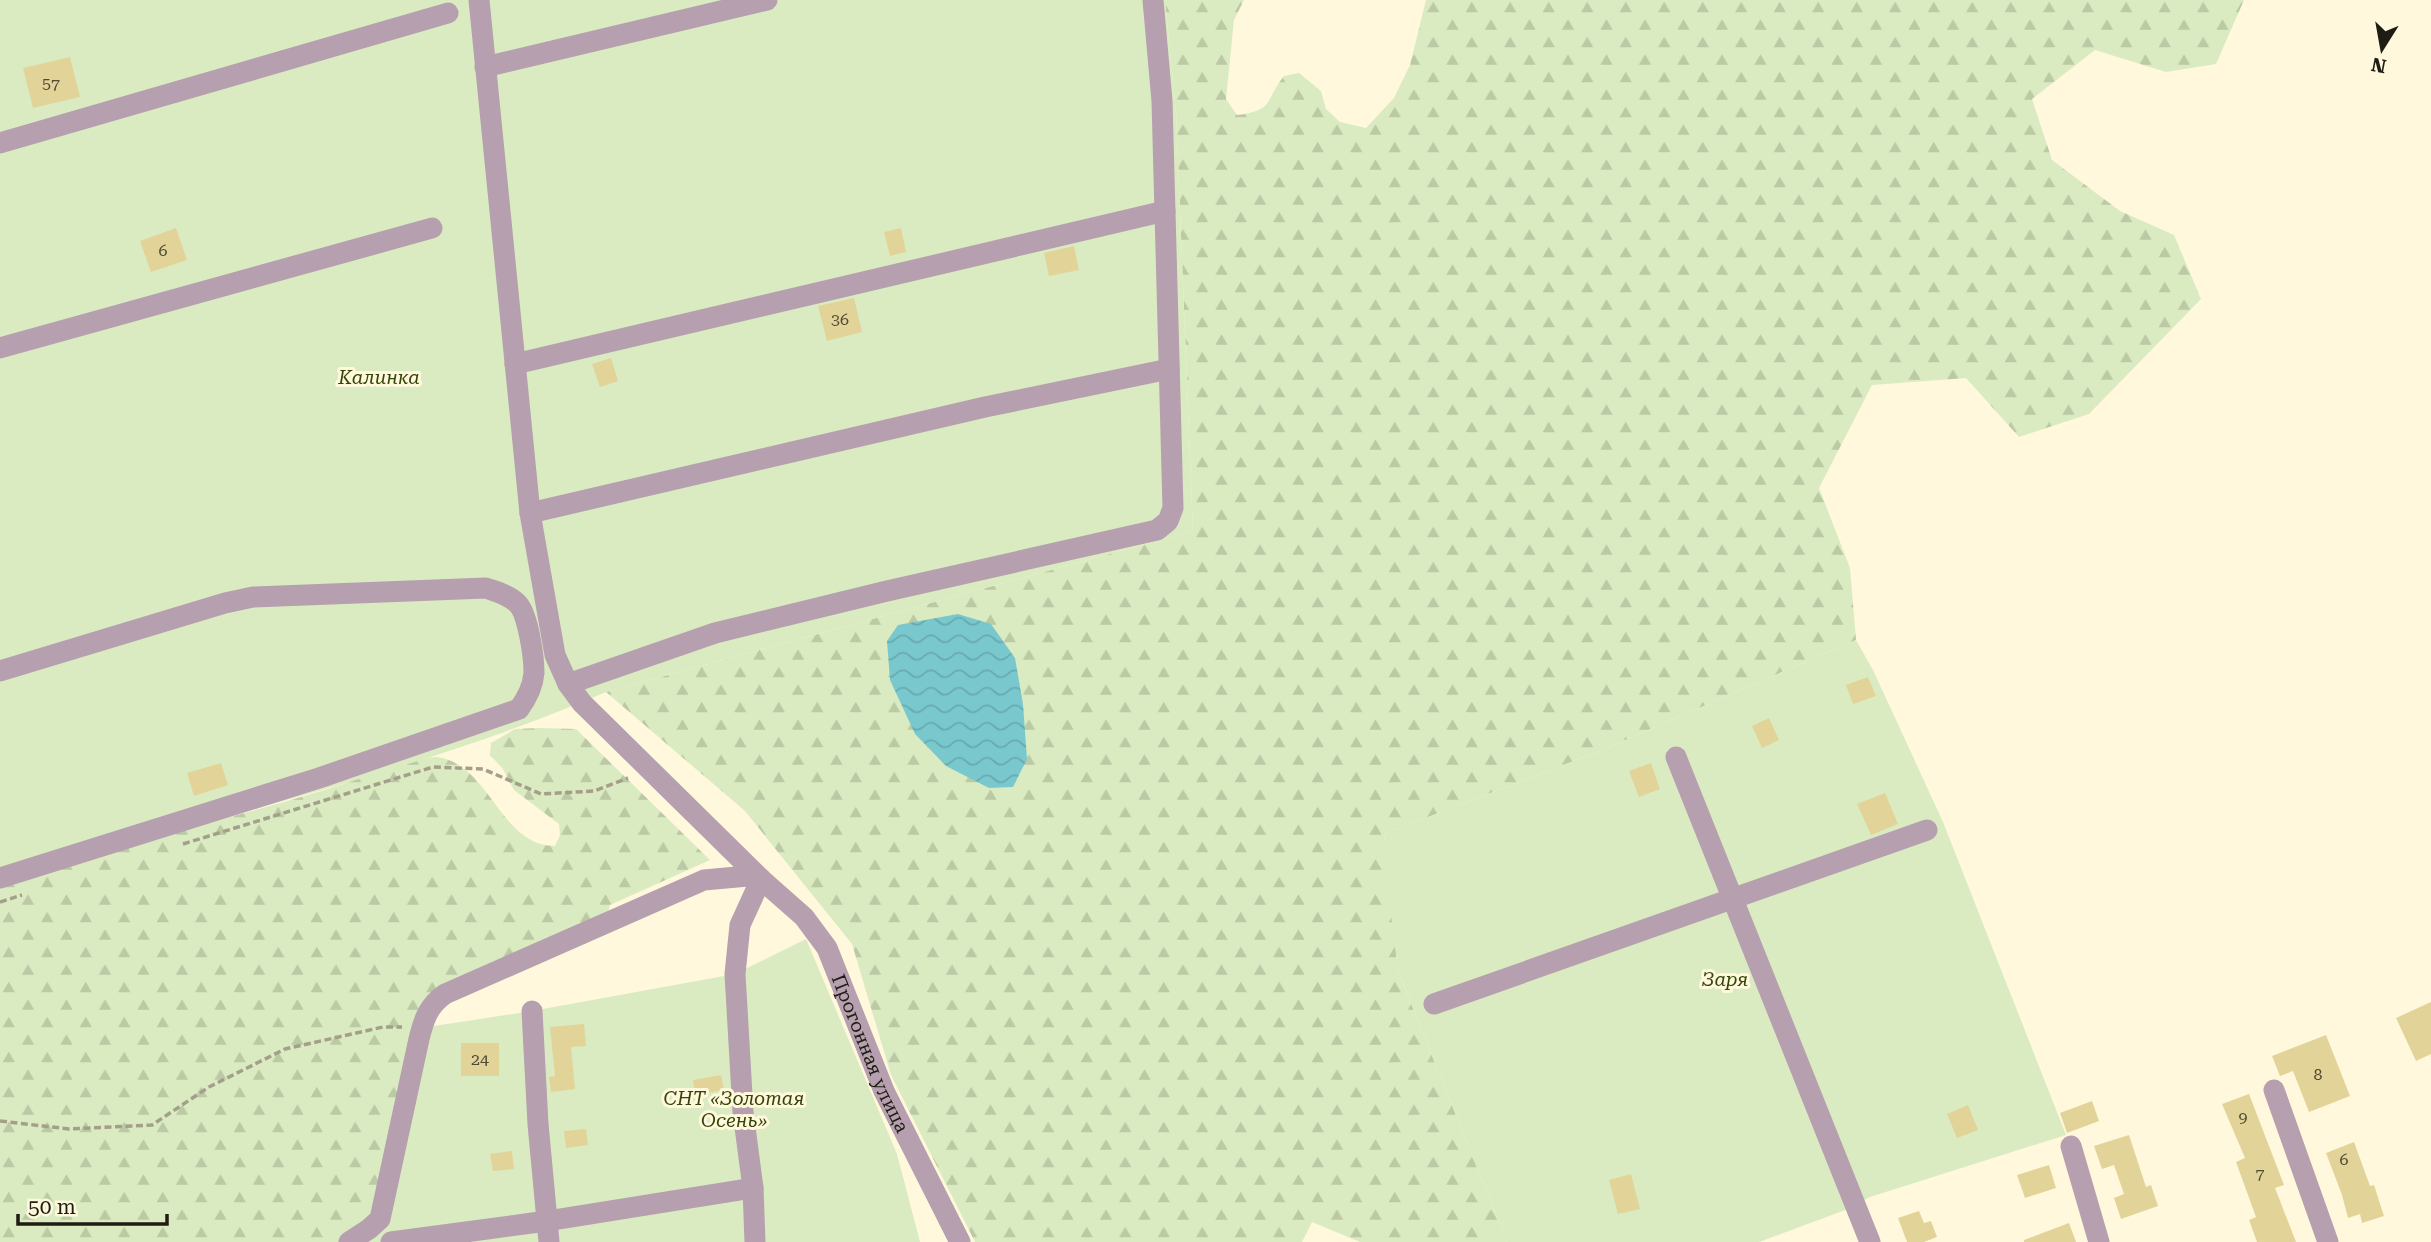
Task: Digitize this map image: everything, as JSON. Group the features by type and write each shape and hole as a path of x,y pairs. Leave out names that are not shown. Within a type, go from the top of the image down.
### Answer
{"street":[{"name":"Прогонная улица","path":"479,0 530,513 555,655 568,684 582,703 761,879 804,917 827,948 884,1091 960,1242"},
{"path":"485,67 767,0"},
{"path":"568,684 715,633 1157,530 1168,522 1173,499 1162,101 1153,0"},
{"path":"0,143 448,13"},
{"path":"515,364 1165,211"},
{"path":"0,348 432,228"},
{"path":"530,513 985,407 1169,369"},
{"path":"0,671 225,603 253,597 486,588 506,595 518,604 526,617 534,673 527,698 519,709 319,778 0,878"},
{"path":"1675,757 1870,1242"},
{"path":"1434,1004 1927,830"},
{"path":"349,1242 380,1219 421,1028 432,1003 445,993 684,888 704,880 723,877 761,879 740,925 735,974 743,1112 755,1242"},
{"path":"532,1011 538,1124 548,1231"},
{"path":"2274,1090 2328,1242"},
{"path":"2071,1146 2099,1242"},
{"path":"391,1242 548,1231 752,1188"}],"path":[{"path":"176,846 433,767 483,769 541,794 594,791 650,770"},
{"path":"0,902 23,894"},
{"path":"0,1121 69,1129 152,1125 209,1087 285,1049 383,1027 421,1028"}],"green space":[{"name":"Калинка","path":"0,0 1165,0 1176,112 1193,531 606,692 548,716 429,758 110,851 0,888"},
{"path":"1165,0 1244,0 1234,20 1226,99 1237,115 1263,107 1284,76 1299,73 1321,91 1326,109 1340,122 1366,128 1394,98 1410,65 1426,0 2244,0 2216,64 2166,72 2095,50 2032,99 2052,160 2120,211 2174,235 2201,299 2089,414 2019,437 1966,378 1872,385 1819,488 1850,568 1856,640 1600,751 1384,834 1398,971 1507,1242 1360,1242 1312,1222 1302,1242 975,1242 891,1075 852,944 745,811 606,692 1193,531 1176,112"},
{"name":"Заря","path":"1856,640 1873,670 1943,822 2066,1135 1870,1197 1848,1209 1759,1242 1507,1242 1398,971 1384,834 1600,751"},
{"path":"515,729 576,729 710,860 610,905 604,925 432,1003 384,1204 349,1242 0,1242 0,888 110,851 305,796 402,764 437,757 455,763 470,774 521,833 536,843 555,846 560,835 559,824 514,790 503,769 490,755 491,743"},
{"name":"СНТ «Золотая Осень»","path":"806,939 897,1154 920,1242 349,1242 369,1229 421,1028 735,974"}],"water":[{"path":"958,614 991,624 1015,658 1023,704 1027,759 1013,787 989,788 946,766 915,734 890,680 887,641 898,625"}],"building":[{"path":"70,57 80,97 33,108 23,68"},
{"path":"176,228 187,260 151,272 140,241"},
{"path":"901,228 906,252 890,256 884,232"},
{"path":"1074,246 1079,270 1049,276 1044,253"},
{"path":"854,298 862,332 827,341 818,306"},
{"path":"611,358 618,381 600,387 592,364"},
{"path":"1868,677 1876,696 1853,704 1846,685"},
{"path":"1769,718 1779,740 1762,748 1752,726"},
{"path":"221,763 228,785 194,796 187,773"},
{"path":"1651,763 1660,789 1639,797 1629,771"},
{"path":"1885,793 1898,824 1871,835 1857,804"},
{"path":"2431,1002 2431,1054 2416,1061 2396,1018"},
{"path":"584,1024 586,1046 571,1047 575,1089 551,1092 549,1077 555,1076 550,1027"},
{"path":"2326,1035 2350,1096 2309,1112 2293,1071 2280,1076 2272,1056"},
{"path":"461,1043 499,1043 499,1076 461,1076"},
{"path":"721,1075 724,1090 695,1095 693,1080"},
{"path":"2249,1094 2284,1185 2275,1188 2296,1242 2257,1242 2249,1220 2256,1217 2236,1162 2245,1158 2222,1104"},
{"path":"2092,1101 2099,1121 2067,1133 2060,1113"},
{"path":"1968,1105 1978,1130 1957,1138 1947,1114"},
{"path":"586,1129 588,1145 566,1148 564,1131"},
{"path":"2129,1135 2146,1187 2151,1185 2158,1206 2121,1219 2114,1198 2124,1194 2114,1165 2102,1169 2094,1146"},
{"path":"2354,1142 2370,1186 2374,1185 2384,1216 2362,1223 2360,1214 2348,1218 2326,1153"},
{"path":"512,1151 514,1169 493,1171 490,1154"},
{"path":"2049,1165 2056,1188 2025,1198 2017,1175"},
{"path":"1631,1174 1640,1209 1618,1214 1609,1180"},
{"path":"1919,1211 1924,1223 1931,1221 1937,1237 1924,1242 1907,1242 1898,1218"},
{"path":"2069,1223 2076,1242 2024,1242 2024,1240"}]}
